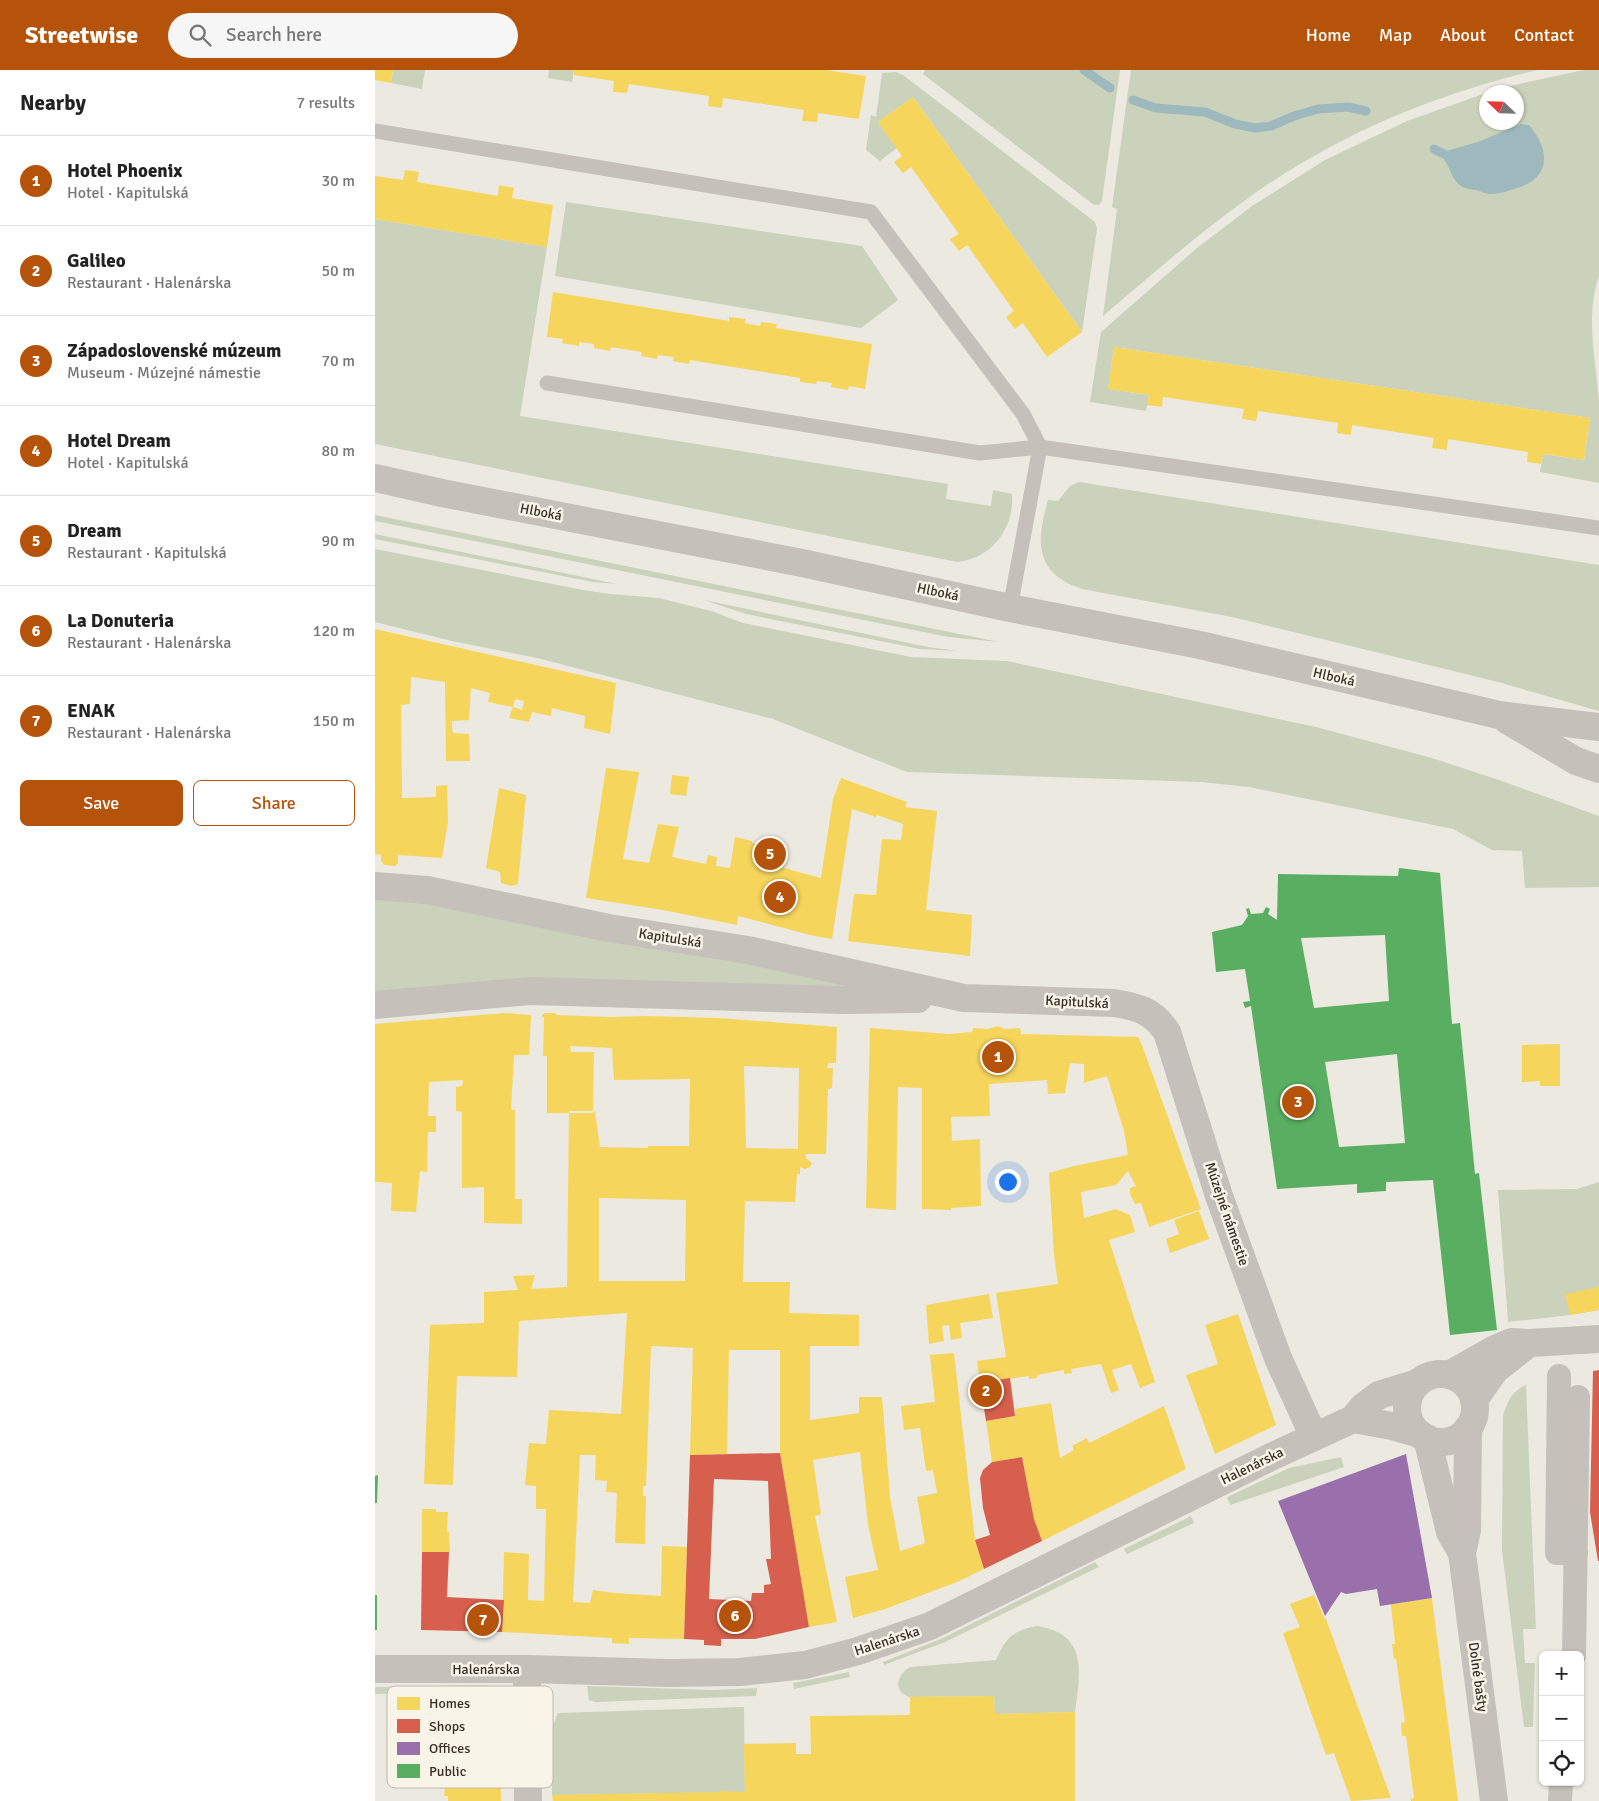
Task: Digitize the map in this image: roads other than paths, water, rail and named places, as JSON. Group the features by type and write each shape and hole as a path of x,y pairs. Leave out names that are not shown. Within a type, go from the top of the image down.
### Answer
{"street":[{"name":"Hlboká","path":"375,478 1200,645 1499,715 1599,726"},
{"name":"Hlboká","path":"1499,715 1576,760 1599,769"},
{"name":"Kapitulská","path":"375,886 427,890 609,928 748,950 964,998"},
{"name":"Kapitulská","path":"375,1005 530,990 842,1000 999,998 1115,1003 1130,1006"},
{"name":"Múzejné námestie","path":"1130,1006 1156,1017 1167,1032 1219,1196 1278,1358 1314,1437"},
{"path":"1449,1375 1495,1349 1512,1342 1530,1343 1599,1339"},
{"path":"1474,1400 1495,1370 1530,1343"},
{"path":"1353,1419 1392,1426 1438,1441 1449,1440 1459,1436 1468,1428 1473,1419 1474,1400 1465,1384 1449,1375 1438,1374 1427,1376 1418,1382 1411,1392 1407,1403 1407,1414 1412,1426 1423,1436"},
{"path":"1559,1376 1557,1553 1576,1553"},
{"name":"Halenárska","path":"375,1669 527,1668 668,1673 740,1672 805,1665 858,1651 930,1626 1353,1419 1363,1407 1379,1396 1418,1382"},
{"path":"1574,1651 1576,1553 1583,1512 1578,1398"},
{"name":"Dolné bašty","path":"1468,1428 1467,1530 1462,1553 1494,1801"},
{"name":"Dolné bašty","path":"1423,1436 1450,1532 1462,1553"},
{"path":"527,1668 527,1686"},
{"path":"1560,1801 1561,1786"},
{"path":"528,1788 528,1801"}],"lane":[{"path":"375,131 871,212 1023,414 1040,448 1011,608"},
{"path":"547,383 980,454 1040,448 1599,528"}],"water":[{"path":"1524,124 1529,125 1536,134 1544,153 1542,170 1537,177 1528,183 1493,194 1486,194 1461,186 1442,157 1446,151 1478,142 1507,130 1524,130"}],"waterway":[{"path":"1084,70 1110,88"},
{"path":"1133,100 1156,108 1205,112 1235,124 1255,128 1271,126 1294,116 1318,109 1348,107 1366,111"},
{"path":"1434,149 1444,154"}],"place":[{"name":"Dream","path":"770,854"},
{"name":"Hotel Dream","path":"780,897"},
{"name":"Hotel Phoenix","path":"998,1057"},
{"name":"Západoslovenské múzeum","path":"1298,1102"},
{"name":"Galileo","path":"986,1391"},
{"name":"La Donuteria","path":"735,1616"},
{"name":"ENAK","path":"483,1620"}]}
